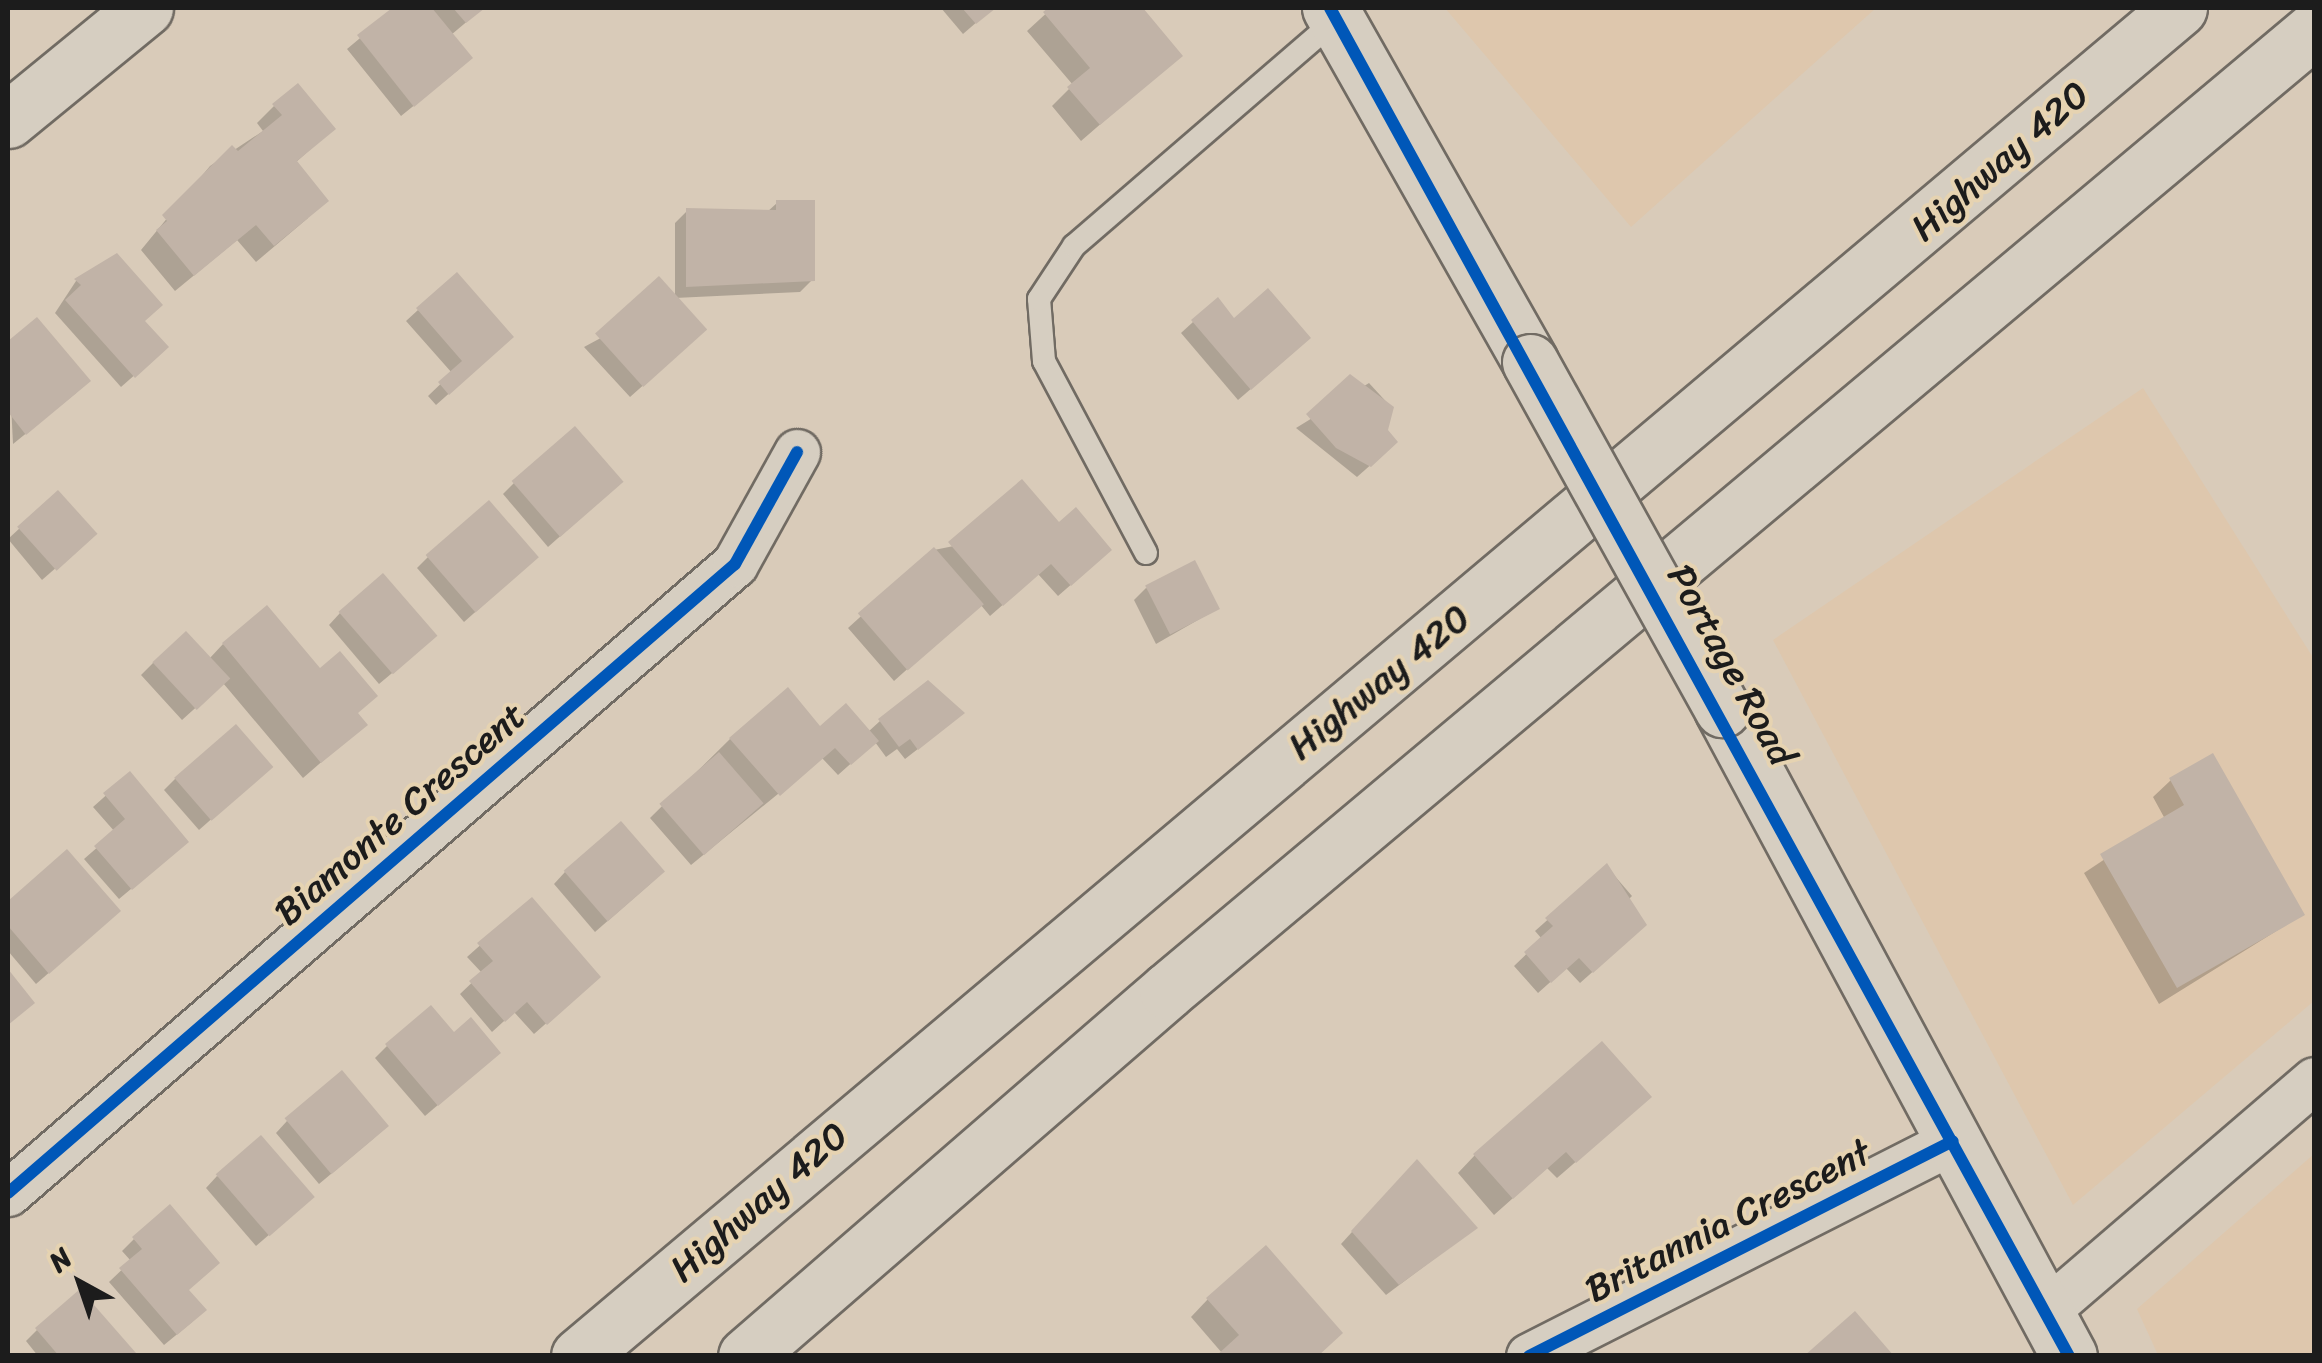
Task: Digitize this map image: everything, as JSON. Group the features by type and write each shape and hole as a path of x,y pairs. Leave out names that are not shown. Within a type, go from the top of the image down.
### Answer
{"main road":[{"path":"8,120 145,8"},
{"name":"Highway 420","path":"580,1356 2179,8"},
{"name":"Portage Road","path":"1334,13 1722,709 2058,1332"},
{"path":"746,1356 1182,978 2314,30"}],"street":[{"name":"Biamonte Crescent","path":"8,1193 735,564 796,452"},
{"path":"2058,1332 2310,1094"},
{"name":"Britannia Crescent","path":"1529,1356 1954,1141"}],"lane":[{"path":"1146,553 1044,361 1039,300 1074,246 1334,13"}],"shaded area":[{"path":"1445,8 1876,8 1631,227"},
{"path":"2143,388 2314,659 2314,1001 2073,1205 1773,640"},
{"path":"2314,1154 2314,1355 2158,1355 2137,1309"}],"building":[{"path":"392,8 432,8 473,58 414,107 357,35"},
{"path":"453,8 485,8 466,23"},
{"path":"962,8 996,8 976,24"},
{"path":"1048,8 1143,8 1183,56 1100,125 1067,87 1090,68 1043,12"},
{"path":"298,83 336,129 297,161 329,201 274,246 256,225 194,276 156,230 167,221 162,215 232,145 238,151 282,115 272,104"},
{"path":"776,200 815,200 815,281 686,287 686,208 776,210"},
{"path":"117,253 163,305 145,321 169,347 135,378 65,300 81,285 74,279"},
{"path":"457,272 514,337 449,395 438,382 462,361 416,308"},
{"path":"659,276 707,330 643,387 595,334"},
{"path":"1268,288 1311,338 1251,390 1191,320 1218,297 1234,318"},
{"path":"37,317 91,381 26,435 8,412 8,341"},
{"path":"1350,374 1394,407 1388,430 1398,442 1371,467 1336,448 1306,414"},
{"path":"575,426 624,482 560,537 512,481"},
{"path":"1022,479 1059,522 1076,507 1112,550 1071,586 1051,564 1003,606 948,542"},
{"path":"58,490 97,534 57,571 17,527"},
{"path":"489,500 539,557 475,612 426,555"},
{"path":"934,547 984,604 908,671 858,613"},
{"path":"1195,560 1220,609 1170,634 1145,585"},
{"path":"383,573 437,636 393,674 338,612"},
{"path":"267,605 320,668 340,651 378,696 358,713 368,725 321,763 222,643"},
{"path":"186,631 230,679 197,710 152,662"},
{"path":"928,680 965,713 918,750 910,739 899,747 878,719"},
{"path":"788,687 820,726 846,703 879,741 851,765 835,748 780,796 729,738"},
{"path":"236,724 273,767 212,821 174,778"},
{"path":"719,752 764,803 704,855 659,804"},
{"path":"2213,753 2305,915 2177,988 2100,854 2184,805 2169,778"},
{"path":"130,771 189,842 132,890 94,846 125,819 103,793"},
{"path":"621,821 665,872 608,921 564,871"},
{"path":"67,849 121,911 49,974 8,926 8,901"},
{"path":"1607,863 1647,925 1593,973 1579,958 1551,983 1524,952 1553,926 1545,918"},
{"path":"532,897 601,977 547,1025 527,1002 505,1022 469,981 493,961 477,943"},
{"path":"8,969 35,1003 8,1025"},
{"path":"431,1005 454,1032 471,1017 501,1053 438,1106 385,1044"},
{"path":"1602,1041 1652,1097 1576,1163 1566,1152 1513,1199 1473,1154"},
{"path":"342,1070 389,1126 331,1174 285,1118"},
{"path":"261,1135 315,1197 270,1236 216,1174"},
{"path":"1417,1159 1478,1228 1399,1285 1351,1231"},
{"path":"170,1204 220,1263 189,1290 207,1310 177,1335 119,1268 142,1249 132,1237"},
{"path":"1266,1245 1343,1333 1318,1356 1216,1356 1239,1335 1206,1298"},
{"path":"80,1289 136,1353 133,1356 59,1356 35,1328"},
{"path":"1855,1311 1894,1356 1804,1356"}],"cycle path":[{"path":"1330,8 2069,1356"},
{"path":"8,1193 735,564 797,452"},
{"path":"1529,1356 1953,1141"}]}
